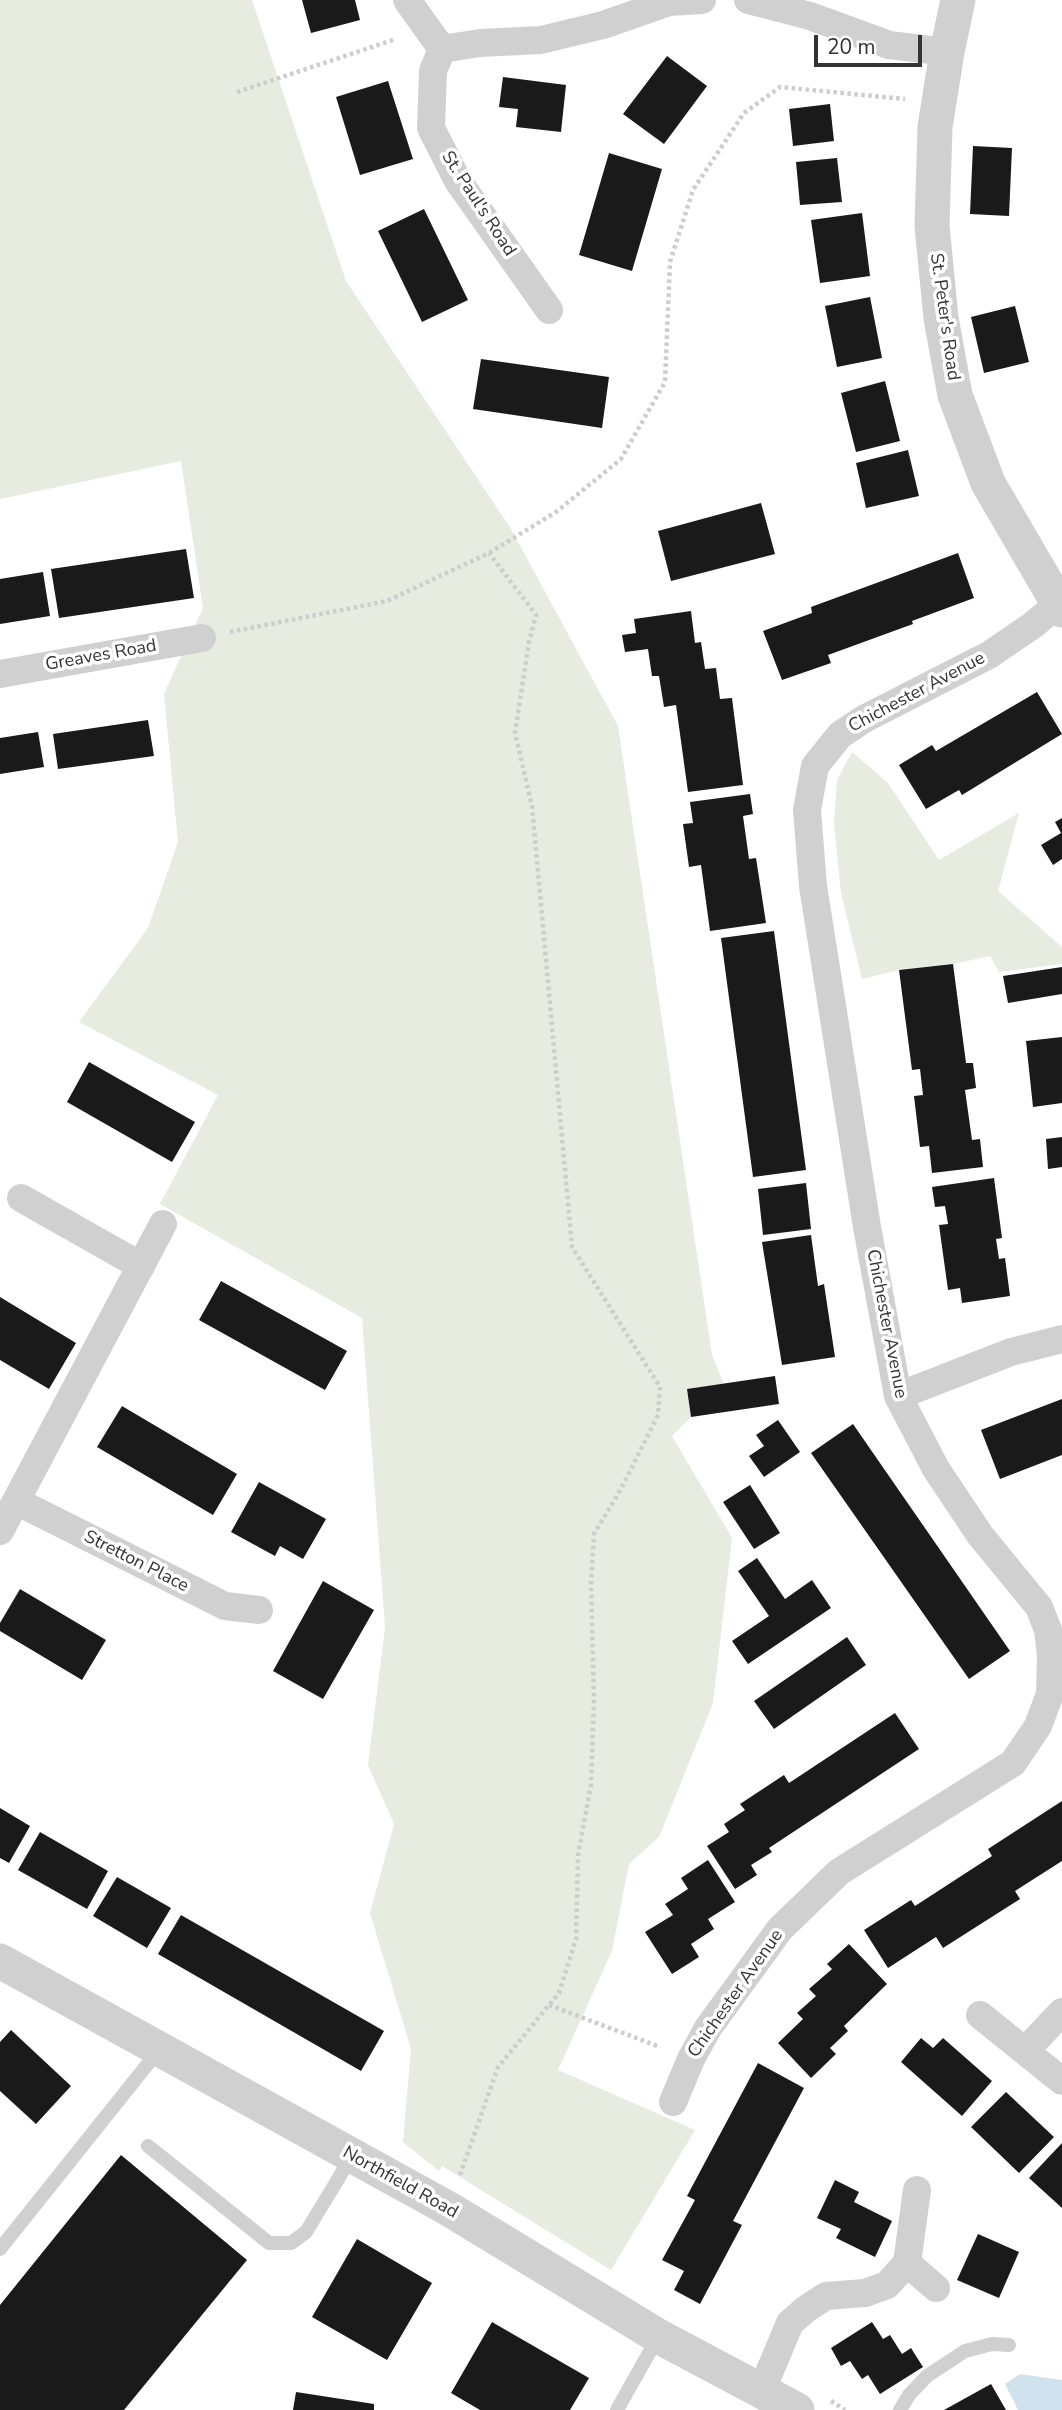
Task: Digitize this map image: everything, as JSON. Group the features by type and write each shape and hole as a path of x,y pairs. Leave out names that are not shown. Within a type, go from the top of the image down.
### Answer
{"street":[{"path":"407,0 435,39 480,43 541,40 603,25 669,2 702,0"},
{"path":"748,0 810,16 889,45 947,52"},
{"name":"St. Peter's Road","path":"958,0 935,127 932,226 941,318 955,394 988,483 1060,607"},
{"name":"St. Paul's Road","path":"435,39 431,128 458,181 549,310"},
{"name":"Chichester Avenue","path":"673,2102 691,2059 745,1975 780,1929 839,1872 1013,1763 1038,1726 1050,1694 1051,1655 1048,1630 1039,1607 980,1535 936,1469 898,1396 867,1227 813,886 807,810 815,766 840,735 864,719 989,654 1060,607"},
{"name":"Greaves Road","path":"0,674 202,638"},
{"path":"21,1198 141,1266"},
{"path":"0,1531 163,1224"},
{"path":"898,1396 1011,1352 1062,1339"},
{"name":"Stretton Place","path":"16,1502 225,1606 260,1610"},
{"name":"Northfield Road","path":"0,1961 449,2209 659,2336 797,2410"},
{"path":"1025,2051 1062,2012"},
{"path":"980,2015 1062,2081"},
{"path":"761,2392 790,2323 826,2296 865,2293 887,2285 907,2263 917,2190"},
{"path":"907,2263 936,2288"}],"lane":[{"path":"0,2249 160,2049"},
{"path":"148,2146 269,2243 292,2243 306,2232 352,2156"},
{"path":"618,2410 659,2336"},
{"path":"900,2410 909,2395 927,2376 965,2351 992,2344 1009,2345"}],"path":[{"path":"237,92 435,39"},
{"path":"202,638 387,601 489,554 555,512 621,459 665,382 670,262 693,190 744,113 780,88 941,102"},
{"path":"449,2209 498,2067 559,1993 576,1939 579,1855 592,1785 594,1699 591,1582 594,1534 621,1489 658,1415 660,1387 572,1248 532,806 515,733 529,642 536,615 489,554"},
{"path":"549,2005 691,2059"}],"shaded area":[{"path":"0,0 252,0 346,281 511,529 618,726 712,1355 724,1384 687,1390 691,1417 672,1436 732,1538 713,1703 659,1837 629,1864 612,1951 558,2070 695,2130 611,2270 442,2166 439,2171 403,2142 411,2049 370,1913 394,1824 368,1765 385,1627 362,1318 160,1204 218,1095 79,1022 148,928 178,842 164,694 203,608 181,461 0,499"},
{"path":"852,752 888,783 939,860 1019,813 998,891 1062,947 1062,964 999,972 990,956 953,964 899,970 862,979 841,893 834,824 837,780"}],"water":[{"path":"1020,2374 1062,2380 1062,2410 1018,2410 1005,2384"}],"building":[{"path":"302,0 355,0 360,20 311,33"},
{"path":"667,56 707,86 664,144 623,114"},
{"path":"503,77 566,85 561,132 516,127 518,109 499,107"},
{"path":"388,81 413,159 360,175 336,97"},
{"path":"830,104 834,141 793,146 789,109"},
{"path":"973,146 1012,148 1009,216 970,214"},
{"path":"609,153 662,169 632,271 579,255"},
{"path":"837,158 842,202 800,205 796,162"},
{"path":"424,209 468,300 422,322 378,231"},
{"path":"862,213 870,276 820,283 811,220"},
{"path":"870,297 882,358 837,367 825,306"},
{"path":"1015,306 1029,362 984,373 971,317"},
{"path":"481,359 609,377 602,428 473,409"},
{"path":"885,381 900,441 856,452 841,393"},
{"path":"908,450 919,496 866,508 856,463"},
{"path":"761,503 775,554 671,581 658,531"},
{"path":"186,549 194,598 59,618 51,569"},
{"path":"958,553 974,598 828,655 831,663 782,680 763,631 812,613 811,607"},
{"path":"43,572 50,616 0,624 0,579"},
{"path":"691,611 695,643 701,642 705,669 716,668 720,699 732,698 743,785 688,792 676,705 664,707 659,676 652,676 648,649 625,652 622,635 636,633 634,619"},
{"path":"1037,692 1062,734 962,795 959,790 926,809 899,765 932,745 936,751"},
{"path":"148,720 154,756 58,769 53,734"},
{"path":"38,732 44,767 0,774 0,738"},
{"path":"750,794 753,814 743,816 749,859 756,858 766,923 710,931 701,865 689,867 683,824 693,823 690,802"},
{"path":"1062,818 1062,859 1053,865 1041,845 1061,833 1055,822"},
{"path":"774,931 806,1170 753,1177 721,938"},
{"path":"953,964 966,1063 973,1063 976,1088 965,1090 972,1140 980,1139 983,1167 932,1173 929,1146 920,1147 914,1096 923,1095 920,1069 912,1070 899,970"},
{"path":"1062,967 1062,994 1008,1003 1003,976"},
{"path":"1062,1037 1062,1103 1033,1107 1026,1041"},
{"path":"89,1062 195,1122 172,1162 67,1102"},
{"path":"1062,1137 1062,1167 1048,1169 1046,1139"},
{"path":"994,1178 1002,1238 996,1239 999,1259 1005,1258 1010,1296 962,1303 960,1288 948,1290 939,1225 948,1224 945,1206 935,1207 932,1187"},
{"path":"806,1183 811,1229 763,1235 758,1189"},
{"path":"811,1235 818,1286 824,1284 835,1357 782,1365 762,1242"},
{"path":"221,1281 347,1351 325,1390 199,1320"},
{"path":"0,1297 76,1343 49,1389 0,1360"},
{"path":"775,1376 779,1404 691,1417 687,1389"},
{"path":"1062,1399 1062,1455 1000,1479 981,1430"},
{"path":"122,1406 237,1474 213,1515 97,1447"},
{"path":"778,1420 800,1452 764,1477 749,1456 764,1446 756,1435"},
{"path":"853,1424 1010,1651 969,1679 811,1453"},
{"path":"259,1482 326,1519 303,1559 280,1546 275,1556 231,1532"},
{"path":"750,1485 780,1533 754,1549 723,1502"},
{"path":"757,1558 785,1599 812,1580 831,1608 748,1664 732,1641 769,1616 738,1571"},
{"path":"323,1581 374,1610 323,1699 273,1671"},
{"path":"20,1589 106,1640 82,1680 0,1631 0,1623"},
{"path":"847,1637 866,1665 774,1729 754,1701"},
{"path":"895,1713 919,1749 769,1848 772,1852 751,1865 757,1875 735,1889 707,1846 729,1832 724,1824 745,1810 740,1804 784,1775 789,1783"},
{"path":"1062,1801 1062,1861 1015,1891 1020,1899 943,1948 936,1937 888,1968 864,1930 911,1900 915,1906 992,1856 988,1849"},
{"path":"0,1808 30,1826 9,1863 0,1858"},
{"path":"40,1832 108,1871 87,1909 18,1870"},
{"path":"708,1860 735,1902 708,1919 714,1929 691,1944 699,1957 672,1974 645,1932 673,1915 665,1904 688,1889 681,1878"},
{"path":"117,1877 171,1908 147,1948 93,1916"},
{"path":"181,1915 384,2031 361,2071 158,1954"},
{"path":"849,1944 887,1984 844,2026 848,2031 830,2048 836,2054 811,2078 778,2043 803,2019 797,2013 816,1996 809,1989 832,1969 827,1964"},
{"path":"11,2030 71,2086 36,2124 0,2091 0,2042"},
{"path":"921,2038 933,2048 943,2038 992,2081 962,2116 901,2062"},
{"path":"758,2063 804,2088 733,2221 742,2225 700,2304 674,2290 684,2271 662,2260 695,2200 687,2196"},
{"path":"1006,2092 1054,2137 1019,2173 971,2127"},
{"path":"1062,2143 1062,2208 1029,2178"},
{"path":"121,2155 247,2260 124,2410 0,2410 0,2305"},
{"path":"835,2180 859,2192 854,2202 892,2221 875,2257 836,2238 841,2229 817,2218"},
{"path":"978,2234 1019,2252 999,2298 957,2280"},
{"path":"357,2239 432,2283 387,2360 312,2317"},
{"path":"492,2322 589,2378 570,2410 480,2410 451,2393"},
{"path":"872,2322 883,2339 890,2335 902,2354 911,2348 923,2367 880,2394 868,2375 862,2379 850,2361 841,2366 831,2348"},
{"path":"991,2384 1006,2410 944,2410"},
{"path":"296,2392 374,2404 374,2410 293,2410"}]}
